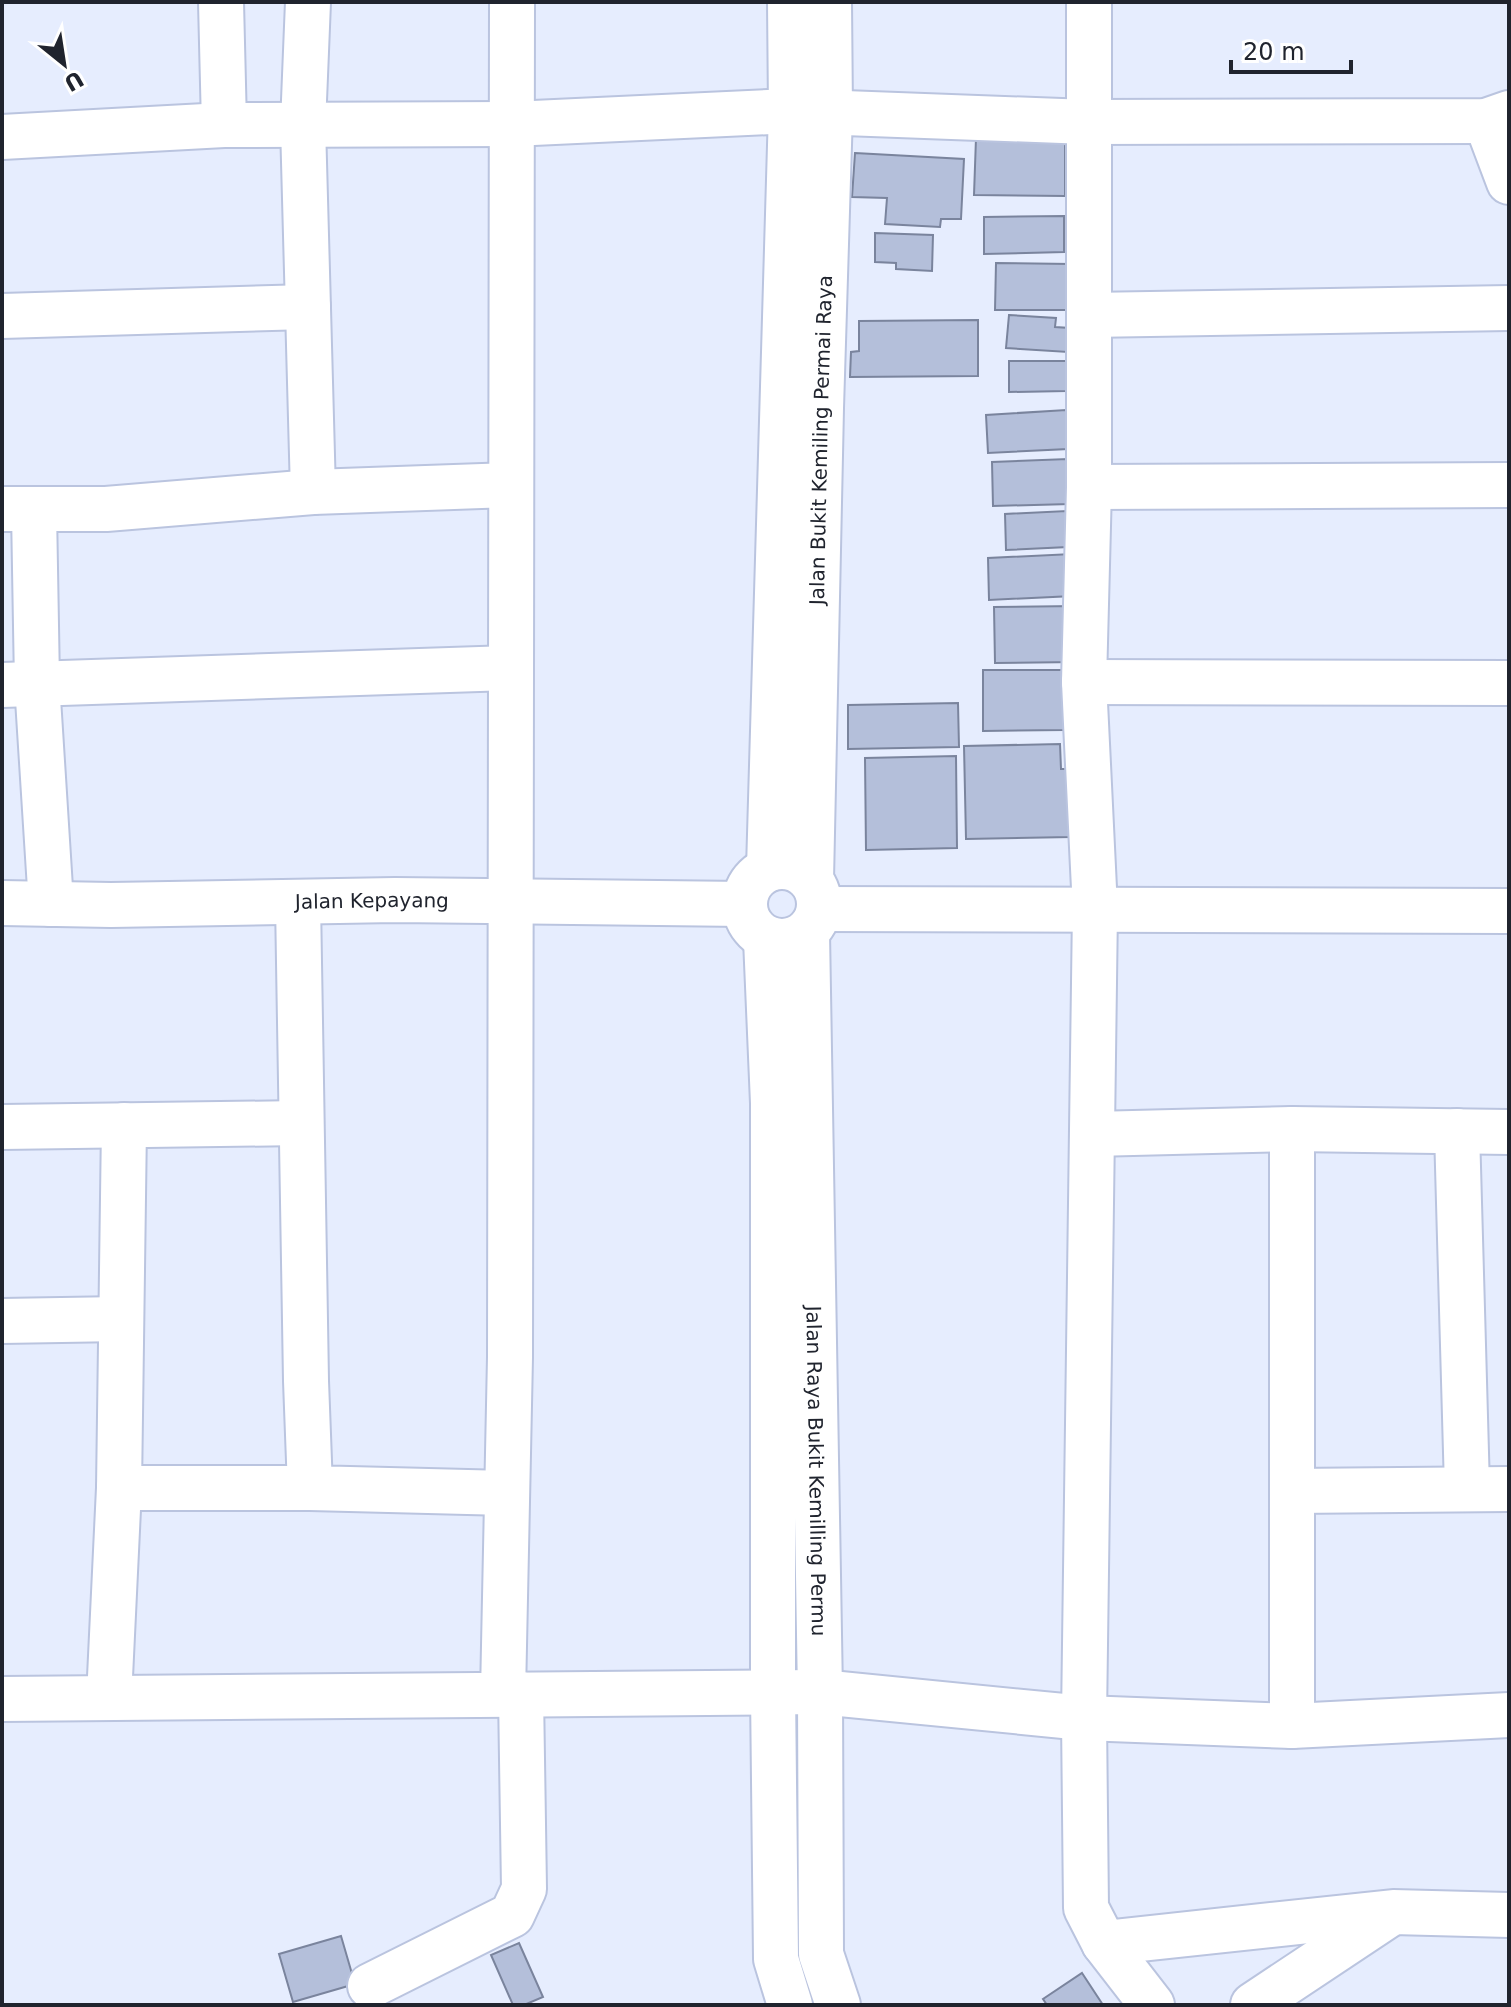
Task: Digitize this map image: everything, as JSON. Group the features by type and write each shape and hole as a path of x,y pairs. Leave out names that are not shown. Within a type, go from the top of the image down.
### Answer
{"street":[{"path":"221,2 224,125"},
{"path":"308,2 303,125 313,492"},
{"path":"370,1986 512,1915 524,1889 512,1694 507,1493 510,1357 512,2"},
{"name":"Jalan Bukit Kemiling Permai Raya","path":"790,2 811,112 821,408 789,913 747,891 755,877 769,869 811,112 829,2"},
{"path":"1089,2 1089,487 1084,682 1095,909 1084,1718 1086,1908 1104,1943 1152,2005"},
{"path":"2,137 224,125 512,124 811,112 1088,122 1497,117 1509,182"},
{"path":"2,316 308,307"},
{"path":"1089,315 1509,308"},
{"path":"51,904 19,684 18,510 106,509 313,492 511,485"},
{"path":"1089,487 1509,485"},
{"path":"19,684 510,668"},
{"path":"1084,682 1509,683"},
{"name":"Jalan Kepayang","path":"2,903 395,900 789,913 1095,909 1509,911"},
{"path":"298,902 310,1488"},
{"name":"Jalan Raya Bukit Kemilling Permu","path":"789,913 773,1103 773,1692 776,1959 790,2005"},
{"name":"Jalan Raya Bukit Kemilling Permu","path":"789,913 820,1692 821,1954 838,2005"},
{"path":"2,1127 301,1123"},
{"path":"109,1698 119,1488 124,1125"},
{"path":"1093,1134 1292,1129 1509,1132"},
{"path":"1292,1129 1292,1726"},
{"path":"1292,1491 1488,1488 1457,1131"},
{"path":"2,1321 121,1319"},
{"path":"119,1488 310,1488 507,1493"},
{"path":"2,1699 820,1692 1084,1718 1292,1726 1509,1715"},
{"path":"1104,1943 1393,1912 1509,1915"},
{"path":"1253,2005 1393,1912"}],"building":[{"path":"976,138 1065,139 1065,196 974,195"},
{"path":"855,153 964,159 961,219 941,219 940,227 885,224 887,198 852,197"},
{"path":"1064,216 1064,252 984,254 984,217"},
{"path":"875,233 933,235 932,271 896,269 896,263 875,262"},
{"path":"996,263 1071,264 1070,310 995,310"},
{"path":"1009,315 1056,318 1055,327 1070,328 1068,352 1006,348"},
{"path":"978,320 978,376 850,377 851,352 859,351 859,321"},
{"path":"1009,361 1066,361 1066,391 1009,392"},
{"path":"1066,410 1068,449 988,453 986,415"},
{"path":"1068,459 1070,504 993,506 992,462"},
{"path":"1067,511 1068,547 1006,550 1005,514"},
{"path":"1072,554 1073,596 989,600 988,558"},
{"path":"1076,606 1077,662 995,663 994,607"},
{"path":"983,670 1064,670 1064,730 983,731"},
{"path":"958,703 959,747 848,749 848,705"},
{"path":"1060,744 1061,769 1070,769 1071,837 966,839 964,746"},
{"path":"956,756 957,848 866,850 865,758"},
{"path":"341,1936 355,1984 293,2002 279,1954"},
{"path":"519,1943 543,1997 524,2005 513,2005 491,1955"},
{"path":"1082,1973 1103,2005 1047,2005 1043,1999"}]}
